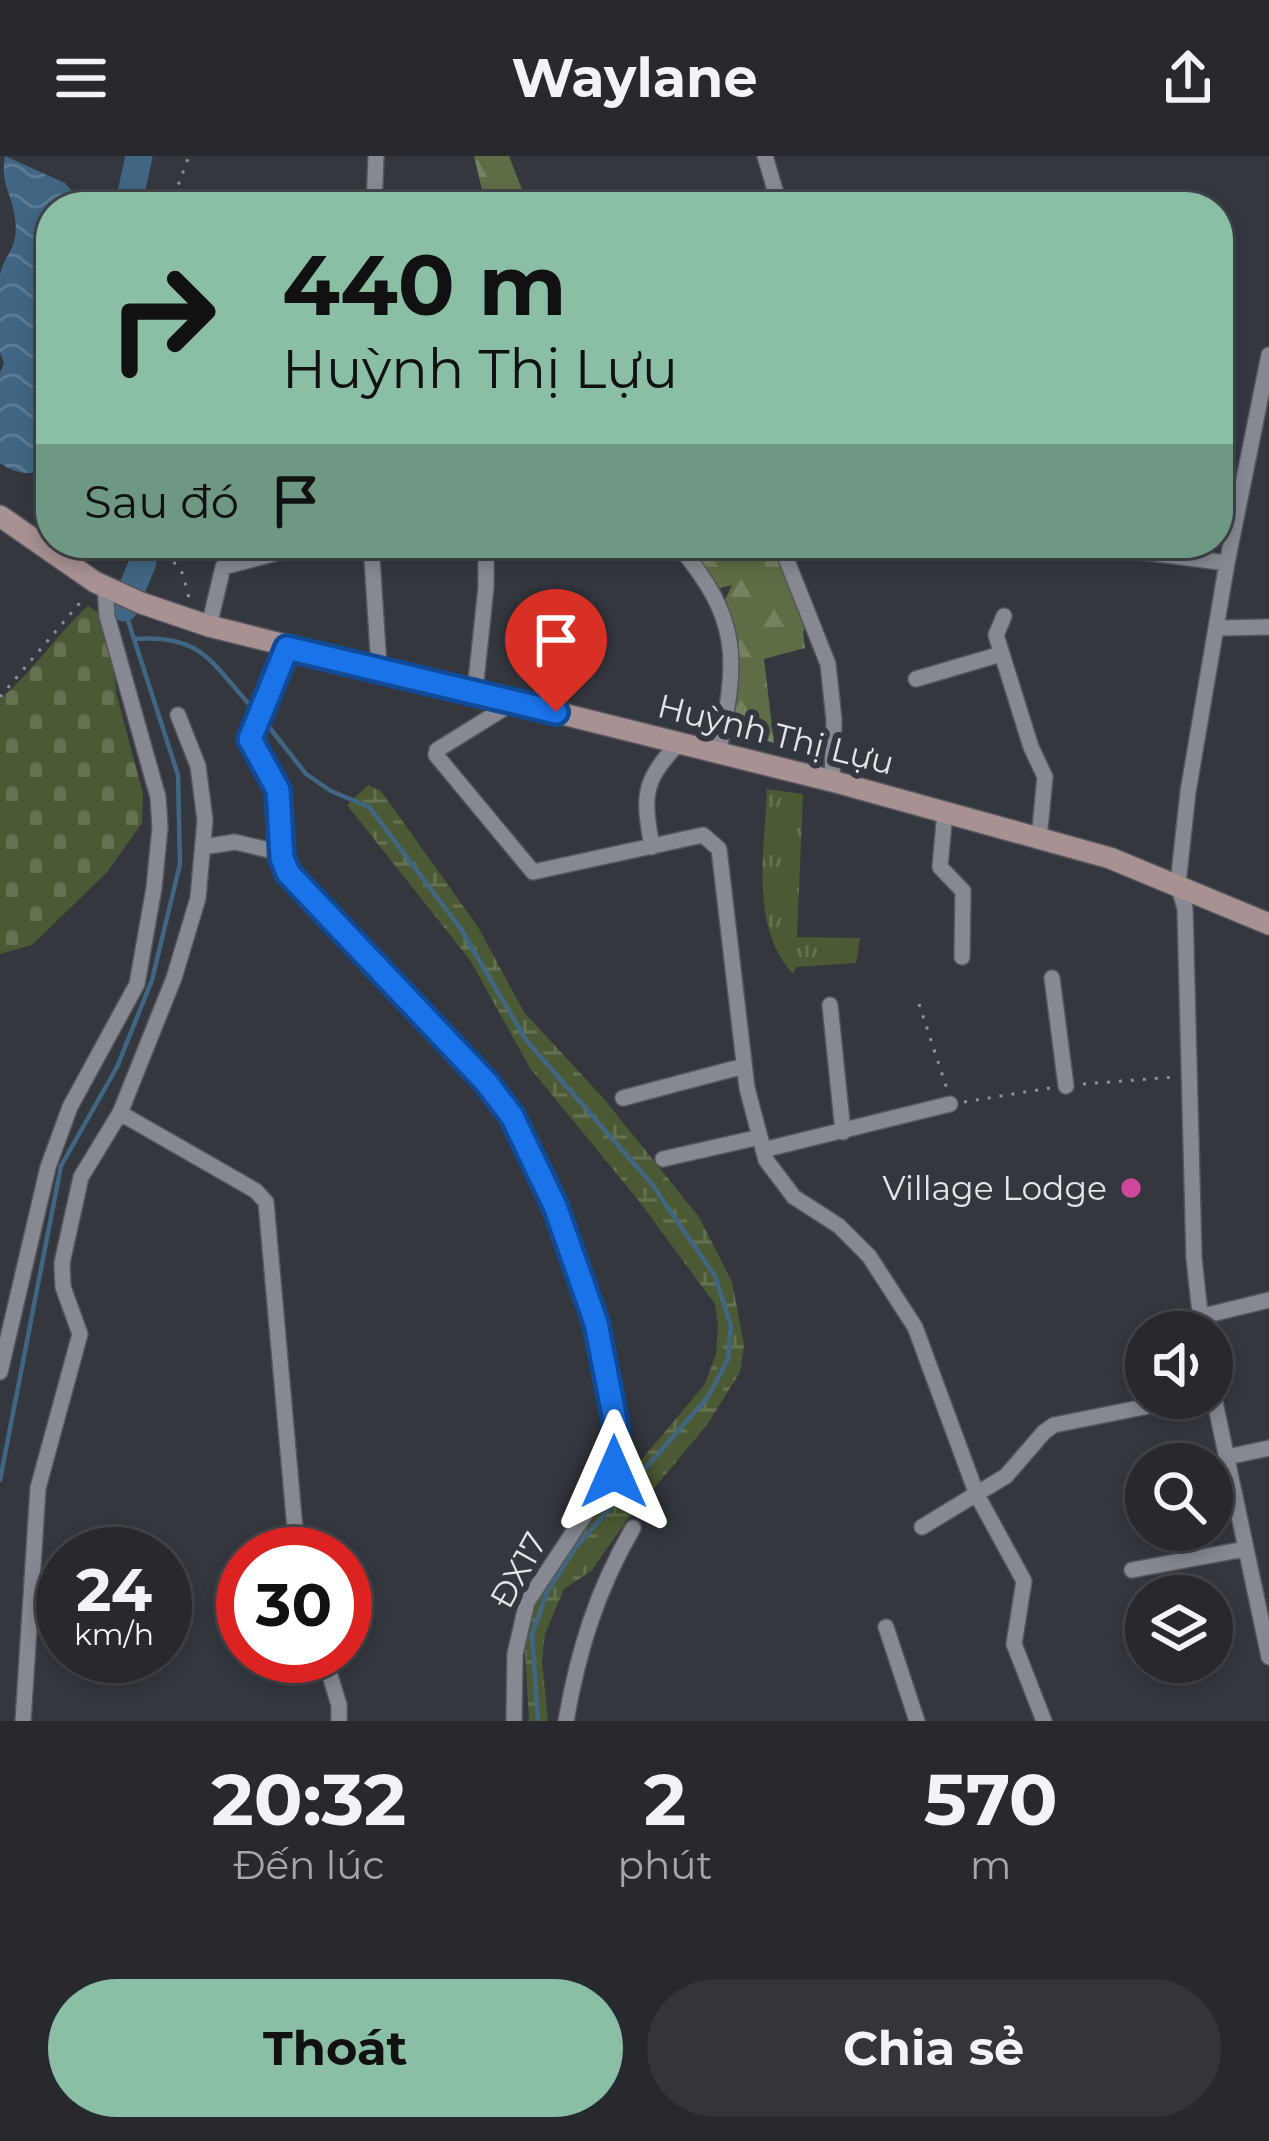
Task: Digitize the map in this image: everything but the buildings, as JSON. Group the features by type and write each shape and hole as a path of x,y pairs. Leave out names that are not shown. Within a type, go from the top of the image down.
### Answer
{"street":[{"path":"375,192 376,156"},
{"path":"765,156 776,192"},
{"path":"1233,533 1269,355"},
{"name":"Huỳnh Thị Lựu","path":"0,516 36,540"},
{"name":"Huỳnh Thị Lựu","path":"62,558 105,587 200,622 287,648 832,781 1122,861 1269,924"},
{"path":"200,622 223,567 258,558"},
{"path":"371,558 379,668"},
{"path":"475,691 486,558"},
{"path":"688,558 713,590 732,654 733,685 718,754"},
{"path":"786,558 828,664 834,720 832,781"},
{"path":"1189,558 1227,563"},
{"path":"1199,1311 1185,909 1178,884 1188,792 1228,558"},
{"path":"0,1372 48,1167 77,1094 137,984 154,888 158,797 107,616 105,587"},
{"path":"1004,616 996,635 1045,777 1039,838"},
{"path":"1218,628 1269,627"},
{"path":"203,847 235,842 282,853 278,790 250,739 287,648"},
{"path":"916,679 1001,654"},
{"path":"516,701 436,755 527,868 539,873 703,835 719,849 744,1066 762,1144 794,1196 839,1226 869,1256 915,1327 977,1495 1024,1581 1014,1644 1044,1721"},
{"path":"23,1721 38,1488 80,1334 63,1287 62,1262 81,1177 121,1113 174,978 199,898 205,820 198,766 178,715"},
{"path":"652,847 644,805 647,785 678,744"},
{"path":"945,812 940,867 963,891 962,957"},
{"name":"ĐX17","path":"282,853 288,873 499,1096 555,1206 596,1323 618,1453 614,1472 527,1602 515,1654 514,1721"},
{"path":"1052,978 1066,1086"},
{"path":"830,1005 843,1132"},
{"path":"623,1098 744,1066"},
{"path":"663,1160 843,1132 950,1104"},
{"path":"121,1113 256,1191 266,1202 295,1527"},
{"path":"1233,1313 1269,1300"},
{"path":"922,1527 1006,1476 1054,1425 1125,1411"},
{"path":"1233,1456 1269,1448"},
{"path":"1233,1487 1269,1657"},
{"path":"566,1721 586,1628 605,1577 633,1528"},
{"path":"1132,1570 1269,1552"},
{"path":"886,1627 917,1721"},
{"path":"332,1683 340,1721"}],"path":[{"path":"176,192 189,156"},
{"path":"171,558 183,574 200,622"},
{"path":"0,697 82,602 105,587"},
{"path":"919,1004 950,1104 1066,1086 1189,1076"}],"green space":[{"path":"474,156 509,156 523,192 482,192"},
{"path":"692,558 781,558 808,623 803,632 805,648 764,659 774,743 722,727 732,642 723,604 732,585 717,589"},
{"path":"88,606 104,616 112,647 116,692 143,794 142,823 107,872 32,945 0,954 0,699"},
{"path":"368,785 381,791 478,927 524,1012 604,1099 699,1217 732,1282 744,1345 740,1372 707,1425 591,1571 564,1589 545,1634 542,1661 548,1721 529,1721 524,1634 534,1601 556,1562 705,1384 716,1354 715,1304 639,1201 530,1068 470,960 347,805"},
{"path":"767,789 803,794 797,937 860,938 856,963 796,967 793,974 779,954 770,933 763,886"}],"water":[{"path":"5,156 65,183 73,192 36,192 36,472 32,473 0,463 4,363 0,274 16,229 4,175"}],"waterway":[{"path":"131,192 139,156"},
{"path":"124,608 142,558"},
{"path":"0,1480 61,1166 117,1067 152,980 180,864 178,775 124,608"},
{"path":"134,639 174,641 201,653 249,704"},
{"path":"262,718 306,774 369,807 461,929 526,1040 651,1183 715,1276 731,1326 728,1359 708,1397 576,1547 547,1592 532,1635 538,1721"}],"place":[{"name":"Village Lodge","path":"1131,1188"}],"route":[{"path":"556,712 287,648 250,739 278,790 282,858 288,873 499,1096 529,1150 588,1296 606,1360 618,1453 614,1472"}]}
